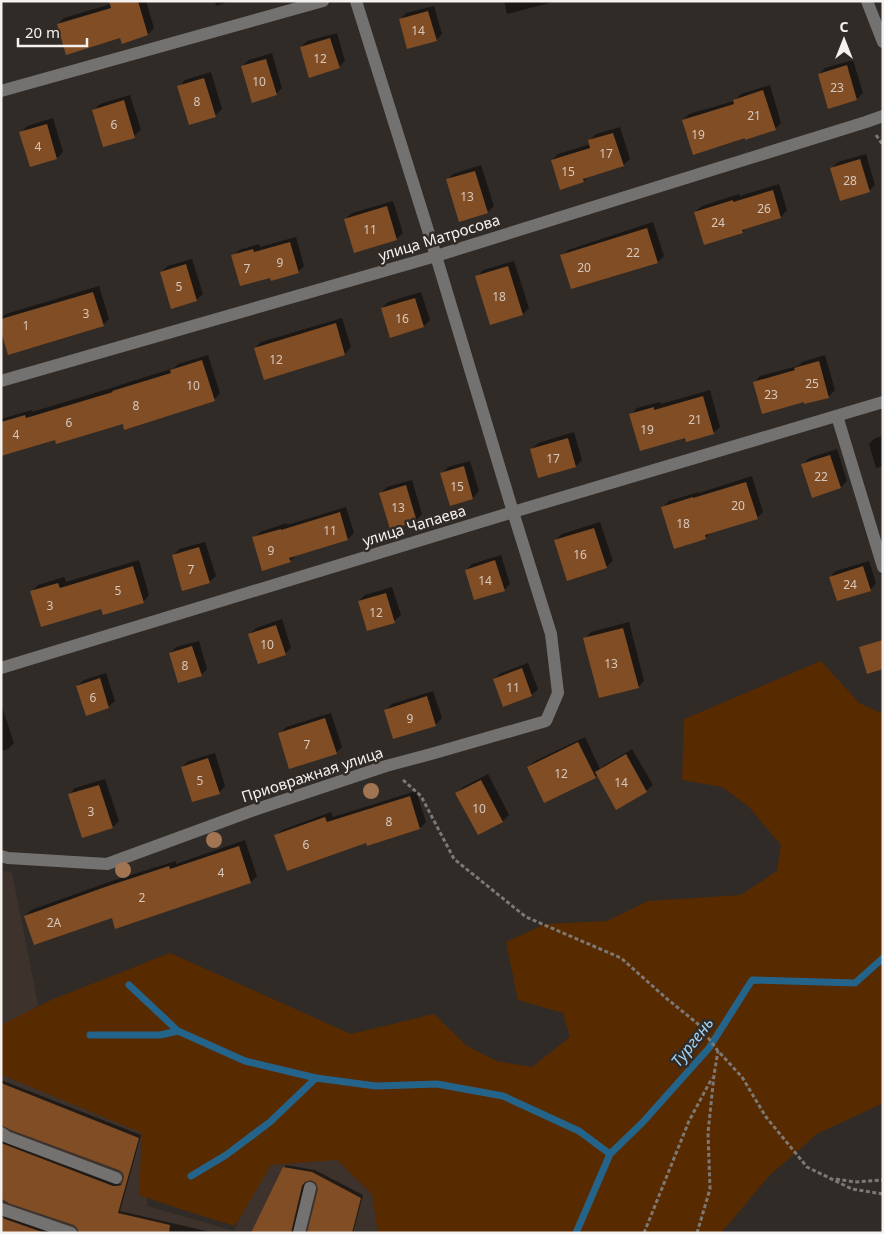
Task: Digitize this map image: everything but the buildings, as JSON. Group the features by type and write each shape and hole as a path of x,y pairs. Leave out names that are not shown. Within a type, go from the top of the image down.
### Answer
{"street":[{"path":"1,91 323,1"},
{"path":"356,1 436,256 513,512"},
{"path":"867,1 883,42"},
{"name":"улица Матросова","path":"1,381 436,256 883,116"},
{"name":"улица Чапаева","path":"1,668 513,512 883,402"},
{"path":"837,416 883,567"},
{"name":"Приовражная улица","path":"1,856 107,864 256,809 386,766 546,721 558,693 551,634 513,512"},
{"path":"1,1133 7,1137 116,1178"},
{"path":"299,1233 310,1188"},
{"path":"1,1209 64,1231"}],"path":[{"path":"421,796 454,859 526,917 621,958 698,1024 718,1051 742,1077 766,1118 807,1167 852,1189 883,1194"},
{"path":"696,1233 710,1189 708,1133 718,1051"},
{"path":"644,1233 689,1121 714,1075"},
{"path":"830,1178 854,1182 883,1180"}],"shaded area":[{"path":"821,661 859,703 883,714 883,1103 817,1134 769,1176 721,1233 378,1233 372,1194 337,1160 271,1165 235,1226 139,1195 142,1133 2,1075 1,1025 51,1000 170,953 351,1034 434,1014 467,1046 496,1061 532,1067 570,1037 563,1013 518,1000 506,942 546,924 607,921 648,901 741,895 777,871 781,845 748,806 722,787 682,780 684,719"},
{"path":"1,871 12,872 38,1005 1,1030"},
{"path":"1,1073 152,1133 147,1206 234,1231 268,1159 336,1155 371,1192 391,1233 1,1233"}],"waterway":[{"name":"Тургень","path":"576,1233 610,1154 643,1122 709,1048 752,980 855,983 883,958"},
{"path":"129,985 178,1031 245,1061 316,1078 376,1086 437,1084 503,1096 579,1131 610,1154"},
{"path":"90,1035 160,1035 178,1031"},
{"path":"191,1176 226,1155 270,1122 316,1078"}]}
